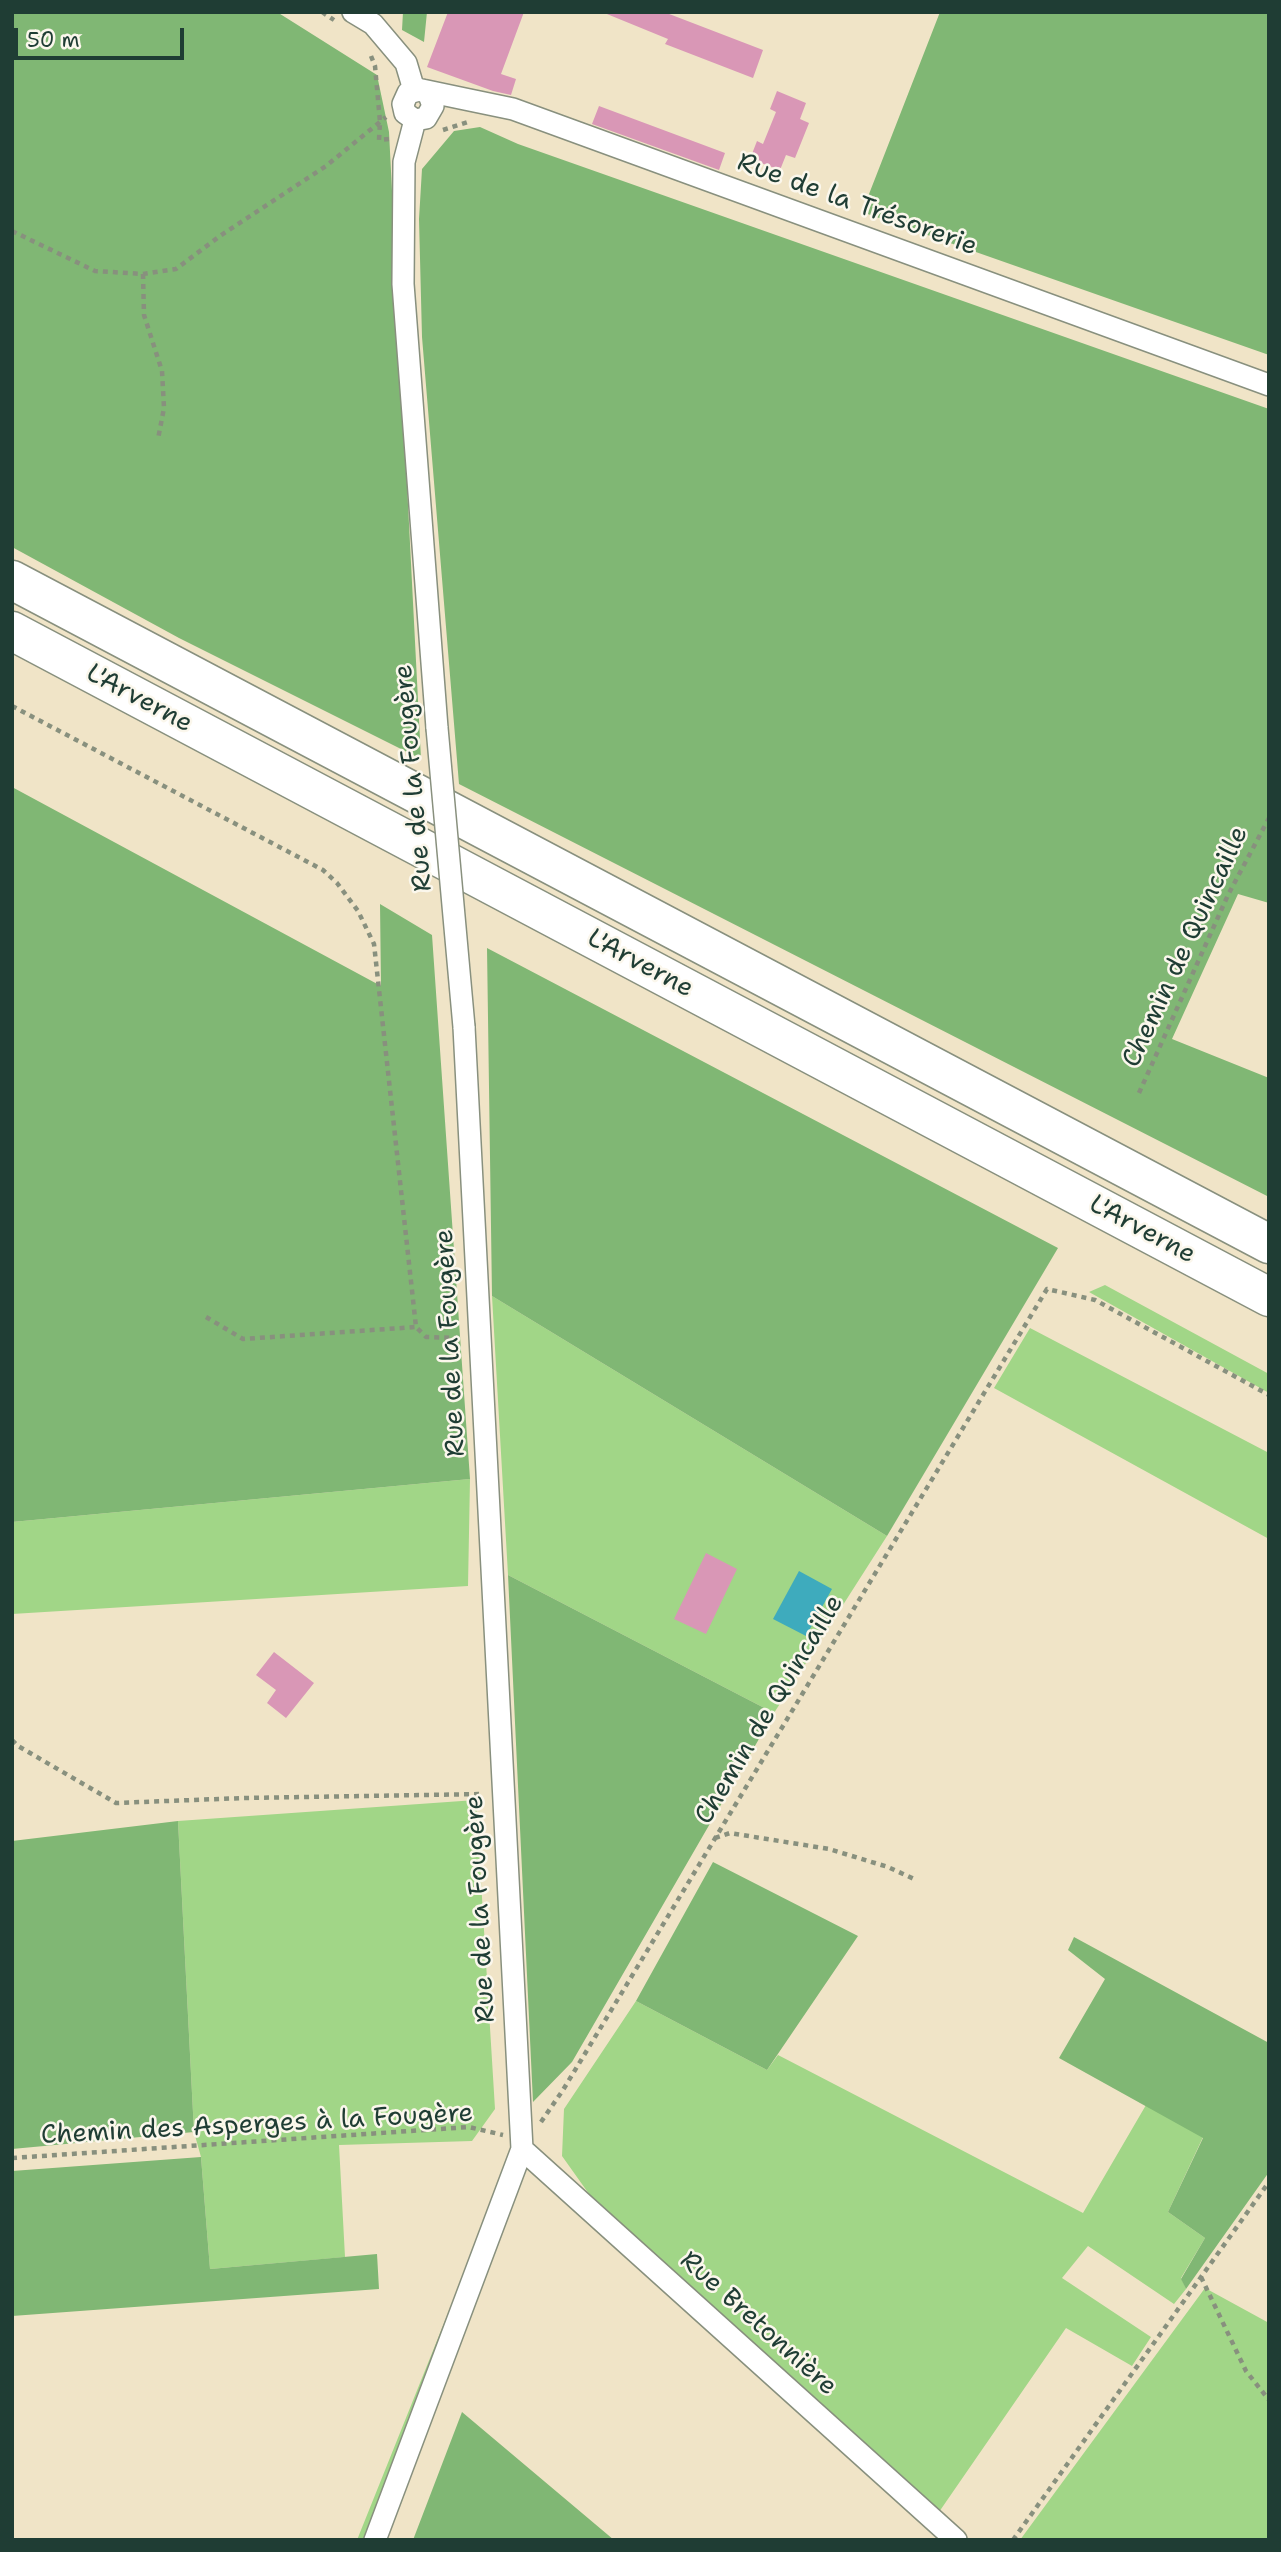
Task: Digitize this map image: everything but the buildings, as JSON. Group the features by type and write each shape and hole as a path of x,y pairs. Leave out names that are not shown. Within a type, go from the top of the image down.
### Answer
{"highway":[{"name":"L'Arverne","path":"12,580 1269,1244"},
{"name":"L'Arverne","path":"12,631 1269,1297"}],"street":[{"path":"345,17 373,24 406,63 412,108"},
{"name":"Rue de la Trésorerie","path":"412,108 513,109 1269,385"},
{"name":"Rue de la Fougère","path":"375,2540 512,2149 502,1794 464,1027 437,728 403,284 404,162 412,108"},
{"name":"Rue Bretonnière","path":"512,2149 956,2540"}],"path":[{"path":"323,12 345,17"},
{"path":"368,48 375,66 379,140"},
{"path":"12,232 95,271 144,274 176,269 220,236 326,166 380,122 412,108 426,146 445,128 513,109"},
{"path":"144,274 145,315 162,371 164,408 158,439"},
{"path":"12,706 323,870 337,883 358,911 374,944 416,1327 426,1337 479,1338"},
{"name":"Chemin de Quincaille","path":"1139,1093 1228,895 1269,818"},
{"name":"Chemin de Quincaille","path":"512,2149 562,2090 1047,1289 1095,1300 1269,1395"},
{"path":"206,1317 243,1339 416,1327"},
{"path":"12,1740 116,1803 502,1794"},
{"path":"715,1838 730,1833 829,1849 888,1867 914,1880"},
{"path":"506,2123 503,2135 512,2149"},
{"name":"Chemin des Asperges à la Fougère","path":"12,2158 469,2127 503,2135"},
{"path":"1013,2540 1269,2182"},
{"path":"1200,2277 1246,2371 1269,2400"}],"green space":[{"path":"12,12 277,12 377,75 389,132 421,759 179,638 12,547"},
{"path":"403,12 427,12 424,42 402,30"},
{"path":"940,12 1269,12 1269,355 862,212"},
{"path":"480,127 518,144 1269,409 1269,903 1238,894 1172,1039 1269,1078 1269,1197 459,784 422,337 419,219 422,169 454,131"},
{"path":"12,787 381,986 380,904 432,935 470,1479 12,1522"},
{"path":"487,948 1058,1248 887,1536 492,1296"},
{"path":"1105,1285 1269,1374 1269,1393 1089,1292"},
{"path":"492,1296 887,1536 774,1713 508,1575"},
{"path":"1030,1328 1269,1453 1269,1539 994,1388"},
{"path":"470,1479 468,1586 12,1614 12,1522"},
{"path":"508,1575 774,1713 572,2062 533,2102"},
{"path":"476,1800 495,2109 472,2141 339,2145 345,2257 210,2269 201,2157 194,2132 178,1821"},
{"path":"178,1821 194,2132 12,2149 12,1841"},
{"path":"713,1862 858,1936 767,2070 636,2001"},
{"path":"1074,1937 1269,2043 1269,2172 1186,2289 1181,2279 1205,2238 1168,2212 1203,2138 1059,2058 1105,1979 1068,1950"},
{"path":"636,2001 767,2070 778,2055 1083,2213 1146,2105 1203,2137 1168,2212 1205,2238 1181,2278 1186,2289 1174,2304 1088,2246 1062,2278 1151,2337 1132,2366 1066,2328 939,2512 599,2208 562,2156 564,2109"},
{"path":"201,2157 210,2269 377,2254 379,2289 12,2316 12,2171"},
{"path":"493,2201 364,2540 357,2540"},
{"path":"1205,2288 1269,2323 1269,2540 1020,2540"},
{"path":"462,2412 614,2540 413,2540"}],"water":[{"path":"799,1571 832,1589 806,1636 773,1619"}]}
